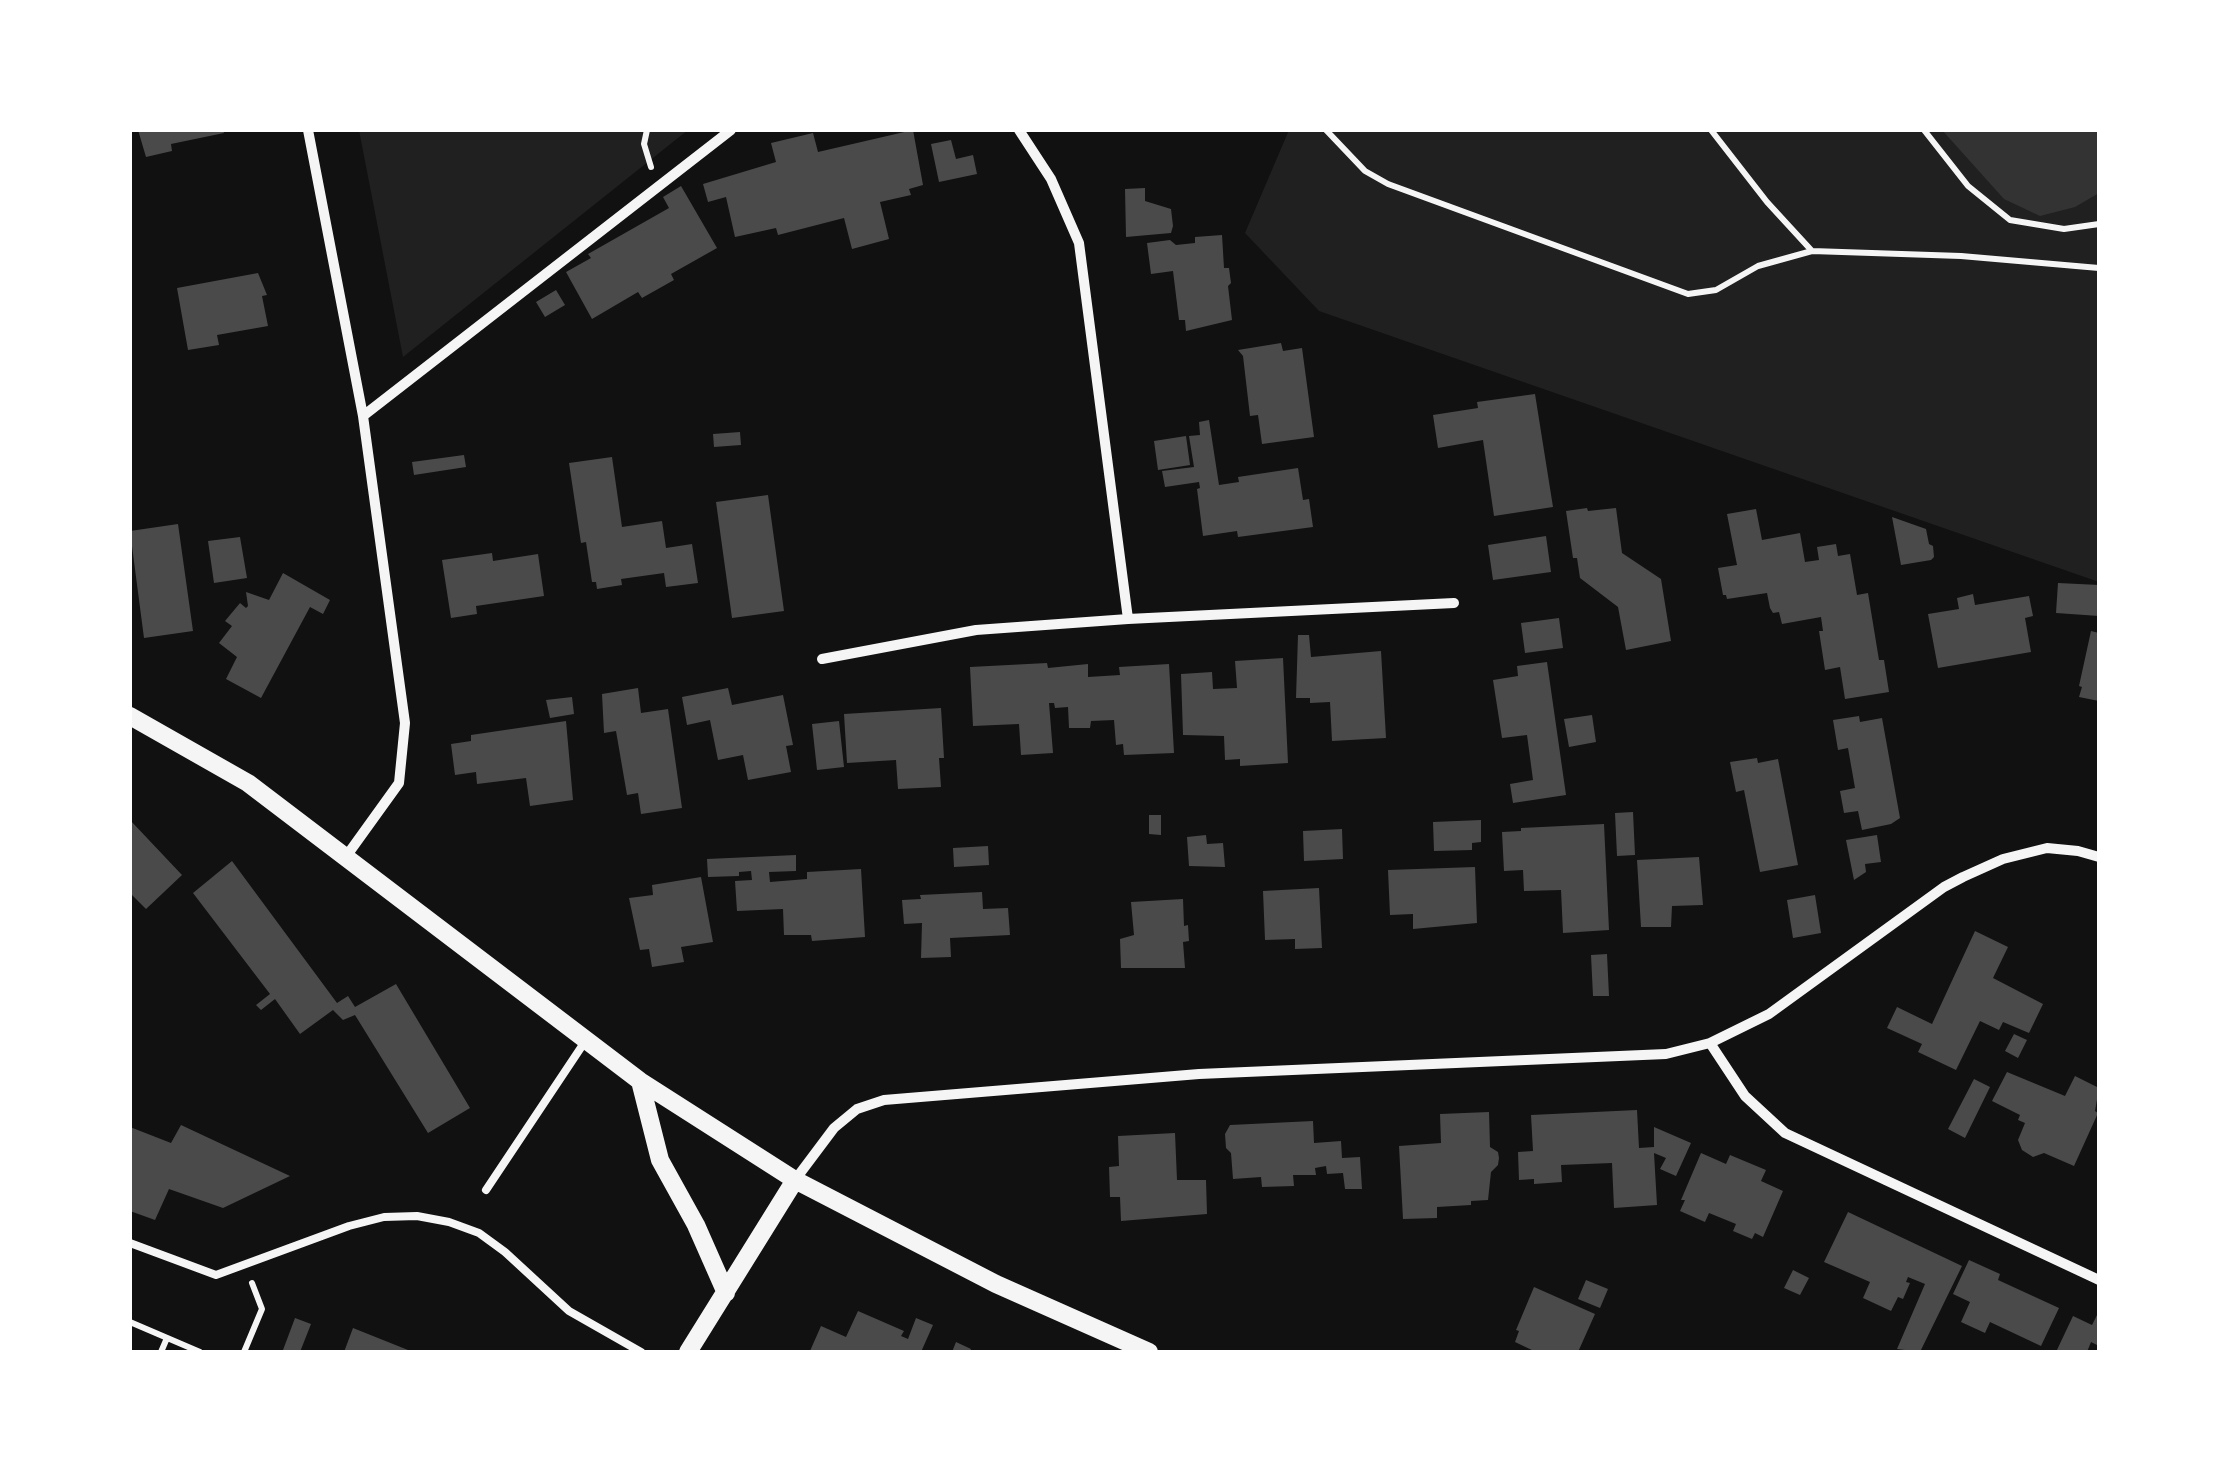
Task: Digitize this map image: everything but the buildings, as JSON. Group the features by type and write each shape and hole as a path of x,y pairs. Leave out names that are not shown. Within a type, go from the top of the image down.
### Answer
{"street":[{"path":"308,130 364,416 405,723 399,783 344,859"},
{"path":"364,416 731,130"},
{"path":"1019,130 1051,180 1078,243 1128,619"},
{"path":"822,659 976,630 1454,603"},
{"path":"130,716 248,783 640,1081 795,1180 996,1284 1150,1352"},
{"path":"688,1352 795,1180 834,1128 857,1109 884,1100 1199,1074 1666,1054 1710,1044 1769,1014 1963,877 2003,859 2047,848 2078,850 2099,857"},
{"path":"1710,1044 1745,1096 1785,1133 2099,1280"},
{"path":"640,1081 660,1160 696,1225 726,1292"}],"lane":[{"path":"486,1190 586,1040"},
{"path":"130,1243 216,1275 384,1217 417,1216 450,1222 505,1252 588,1325 641,1352"}],"path":[{"path":"647,130 644,144 656,188"},
{"path":"1326,130 1365,172 1388,184 1688,294 1716,290 1758,266 1812,250 1961,256 2099,268"},
{"path":"1711,130 1767,202 1812,250"},
{"path":"1924,130 1968,186 2010,220 2064,229 2099,224"},
{"path":"244,1263 262,1309 244,1352"},
{"path":"130,1322 200,1352"},
{"path":"161,1352 167,1338"}],"shaded area":[{"path":"359,130 688,130 403,357"},
{"path":"1289,130 2099,130 2099,582 1319,311 1245,233"},
{"path":"1942,130 2099,130 2099,193 2075,207 2040,216 2004,199"}]}
